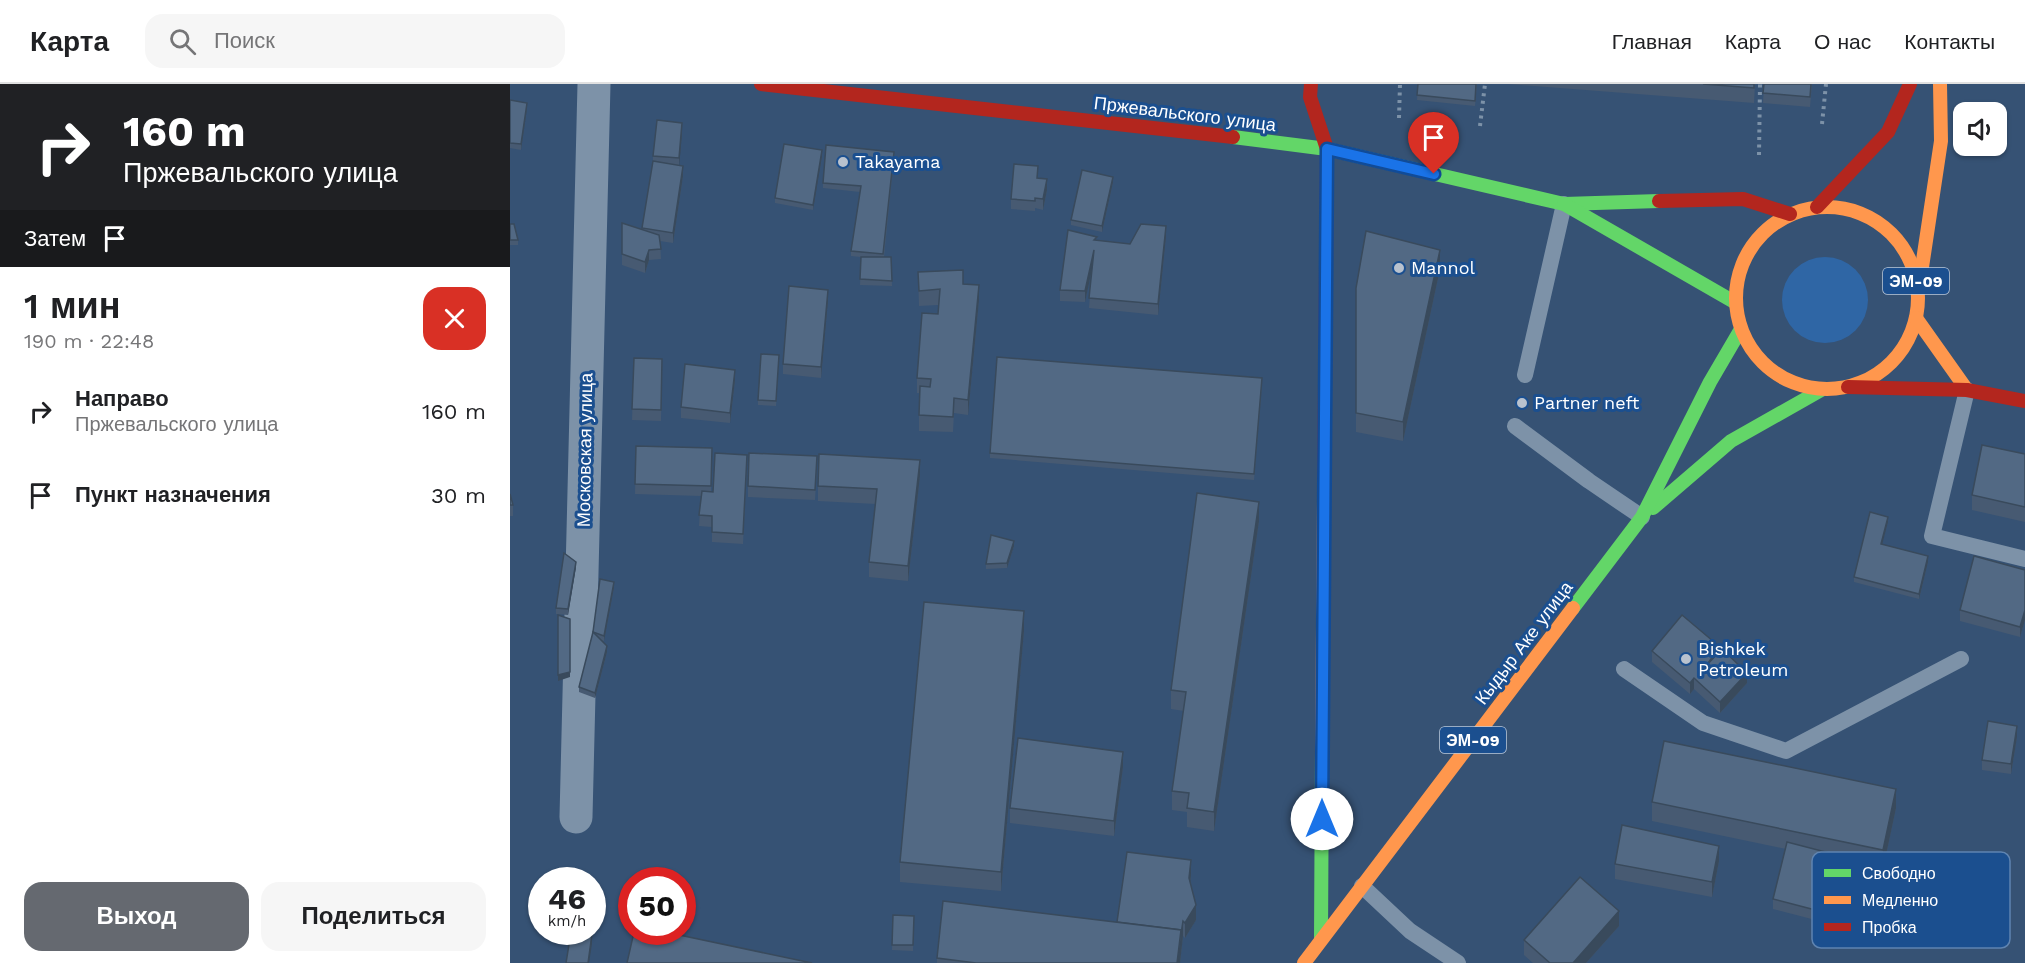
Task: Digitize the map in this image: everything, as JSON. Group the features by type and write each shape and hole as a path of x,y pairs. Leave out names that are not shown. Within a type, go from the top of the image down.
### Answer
{"main road":[{"name":"Пржевальского улица","path":"761,84 1327,149 1564,204 1743,199 1790,214"},
{"path":"1311,84 1310,97 1327,149 1321,939"},
{"path":"1816,207 1888,132 1910,84"},
{"name":"ЭМ-09","path":"1918,295 1914,272 1905,250 1890,232 1871,218 1845,208 1816,207 1790,214 1766,229 1749,251 1738,276 1736,303 1741,330 1754,354 1774,372 1797,384 1823,389 1848,387 1872,377 1893,361 1908,340 1916,318 1941,141 1940,84"},
{"name":"Пржевальского улица","path":"1564,204 1736,303"},
{"path":"1916,318 1967,390"},
{"name":"Кыдыр Аке улица","path":"1304,963 1642,517 1710,382 1741,330"},
{"path":"1848,387 1967,390 2025,401"},
{"name":"Кыдыр Аке улица","path":"1642,517 1731,441 1823,389"}],"street":[{"name":"Московская улица","path":"576,817 594,84"}],"lane":[{"path":"939,103 942,84"},
{"path":"1525,375 1564,204"},
{"path":"1967,390 1932,536 2025,559"},
{"path":"1515,426 1589,482 1642,517"},
{"path":"1624,669 1703,723 1786,751 1961,659"},
{"path":"1362,886 1410,932 1458,963"}],"path":[{"path":"1399,118 1400,84"},
{"path":"1480,126 1485,84"},
{"path":"1759,155 1760,84"},
{"path":"1822,124 1826,84"}],"shaded area":[{"path":"1825,257 1849,264 1861,276 1868,300 1861,324 1849,336 1825,343 1801,336 1789,324 1782,300 1789,276 1801,264"}],"building":[{"path":"1418,84 1476,84 1475,101 1417,95"},
{"path":"1703,84 1754,84 1754,88"},
{"path":"1764,84 1811,84 1810,97 1763,93"},
{"path":"510,100 527,103 521,144 510,143"},
{"path":"657,120 682,123 679,158 653,156"},
{"path":"784,144 822,150 813,205 775,198"},
{"path":"826,145 894,152 883,254 851,251 861,186 823,183"},
{"path":"653,161 683,166 673,233 642,228"},
{"path":"1014,164 1038,166 1037,178 1047,179 1043,199 1035,198 1035,201 1011,199"},
{"path":"1082,170 1113,177 1102,226 1071,220"},
{"path":"622,223 659,235 661,249 649,250 645,262 622,254"},
{"path":"510,224 514,224 518,240 510,240"},
{"path":"1141,224 1166,226 1158,304 1089,298 1094,250 1085,291 1060,290 1068,230 1097,237 1094,240 1130,244"},
{"path":"1366,231 1440,250 1403,422 1356,413 1356,288"},
{"path":"861,257 891,257 892,281 860,279"},
{"path":"963,270 963,284 979,285 968,400 954,398 953,417 919,415 920,386 930,387 931,379 917,378 922,313 938,314 940,289 919,291 918,272"},
{"path":"789,286 828,290 821,367 783,364"},
{"path":"761,354 779,355 776,401 758,400"},
{"path":"997,357 1262,378 1254,474 990,453"},
{"path":"634,358 662,359 661,410 632,409"},
{"path":"685,364 735,370 730,413 681,407"},
{"path":"1982,445 2025,454 2025,507 1972,495"},
{"path":"636,446 712,448 711,486 635,484"},
{"path":"715,453 747,455 743,534 712,532 712,516 699,515 702,491 713,492"},
{"path":"749,453 817,456 815,490 748,486"},
{"path":"819,454 920,460 908,566 869,562 877,489 818,486"},
{"path":"1197,493 1259,502 1214,812 1187,808 1189,793 1172,791 1186,692 1171,690"},
{"path":"1870,512 1888,517 1881,544 1928,556 1919,594 1854,577"},
{"path":"991,535 1014,541 1007,563 986,564"},
{"path":"564,553 576,562 568,609 556,608"},
{"path":"1974,556 2025,570 2025,610 2020,627 1960,610"},
{"path":"600,579 614,582 604,636 593,632"},
{"path":"924,602 1024,611 1001,872 900,862"},
{"path":"558,615 570,619 570,672 558,675"},
{"path":"1682,615 1720,647 1705,667 1722,649 1747,673 1720,702 1694,678 1690,683 1652,651"},
{"path":"593,632 607,646 595,693 579,687"},
{"path":"1988,721 2017,726 2011,764 1982,760"},
{"path":"1018,738 1123,752 1114,821 1010,808"},
{"path":"1664,741 1896,789 1883,850 1652,802"},
{"path":"1622,825 1719,846 1712,882 1615,864"},
{"path":"1787,842 1826,852 1812,852 1812,909 1773,899"},
{"path":"1127,852 1191,860 1189,878 1196,905 1185,923 1183,921 1181,934 1181,930 1117,922"},
{"path":"1580,877 1619,911 1573,963 1550,963 1524,940"},
{"path":"943,901 1181,930 1177,963 976,963 937,958"},
{"path":"893,915 914,916 913,945 892,945"},
{"path":"696,939 812,963 627,963 631,945 696,945"},
{"path":"569,945 590,945 588,963 566,963"}],"traffic: fast":[{"path":"1233,137 1327,149 1564,204 1659,201"},
{"path":"1564,204 1736,303"},
{"path":"1573,608 1642,517 1710,382 1741,329"},
{"path":"1653,508 1731,441 1823,389"},
{"path":"1321,939 1322,752"}],"traffic: slow":[{"path":"1919,287 1941,141 1940,84"},
{"path":"1827,207 1862,214 1891,234 1911,263 1918,298 1911,333 1891,362 1862,382 1827,389 1792,382 1763,362 1743,333 1736,298 1743,263 1763,234 1792,214 1827,207"},
{"path":"1916,318 1967,390"},
{"path":"1322,752 1324,501"},
{"path":"1304,963 1573,608"}],"traffic: jam":[{"path":"761,84 1233,137"},
{"path":"1311,84 1310,97 1327,149 1324,501"},
{"path":"1817,207 1888,132 1910,84"},
{"path":"1659,201 1743,199 1790,214"},
{"path":"1848,387 1967,390 2025,401"}],"place":[{"name":"Takayama","path":"843,162"},
{"name":"Mannol","path":"1399,268"},
{"name":"Partner neft","path":"1522,403"},
{"name":"Bishkek Petroleum","path":"1686,659"}],"route":[{"path":"1322,819 1327,149 1434,174"}]}
